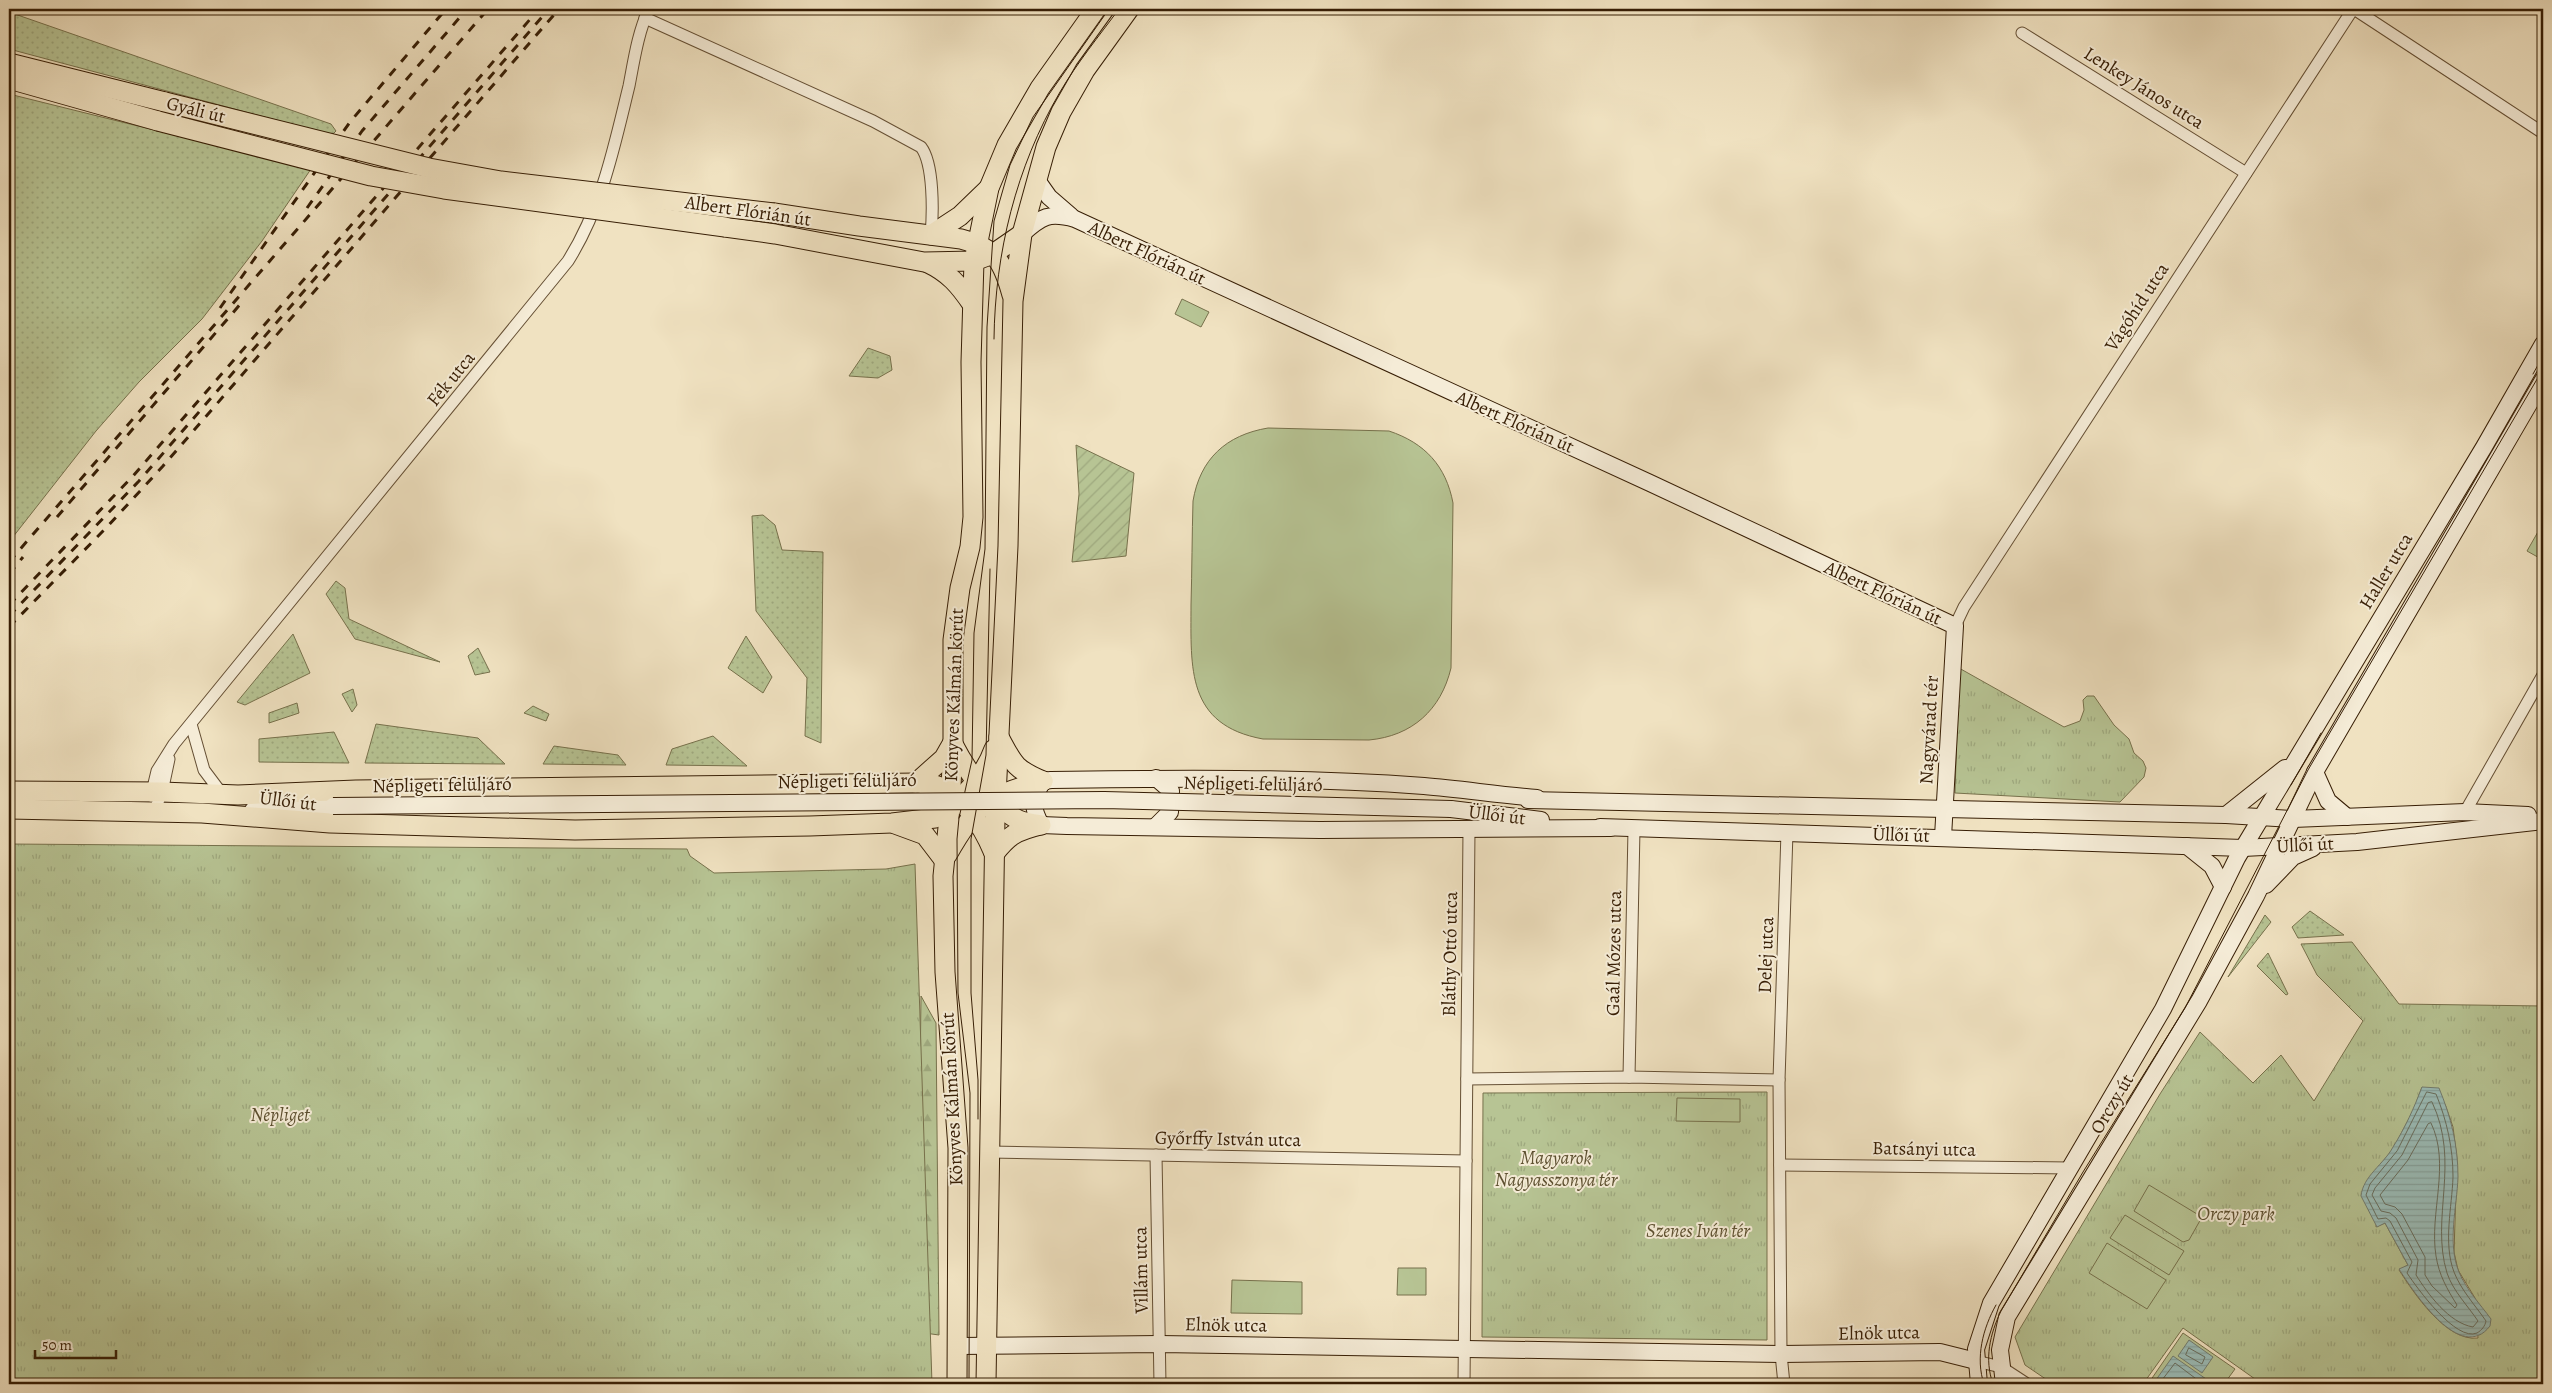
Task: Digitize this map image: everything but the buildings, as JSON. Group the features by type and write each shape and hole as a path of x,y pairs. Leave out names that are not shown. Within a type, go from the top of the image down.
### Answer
{"main road":[{"name":"Könyves Kálmán körút","path":"957,1384 958,1148 945,972 944,860 953,800 953,640 973,517 972,304 974,261 976,243 989,188 1006,145 1040,88 1096,9"},
{"name":"Könyves Kálmán körút","path":"986,1384 995,798 1008,546 1013,301 1022,234 1046,147 1061,112 1084,70 1130,9"},
{"name":"Gyáli út","path":"9,63 383,156"},
{"name":"Gyáli út","path":"9,80 158,122 371,176"},
{"name":"Albert Flórián út","path":"383,156 429,168 501,180 774,213 976,243"},
{"name":"Albert Flórián út","path":"371,176 444,189 774,234 924,262 974,261 993,254 1022,234 1042,217 1056,214 1075,220 1650,483 1955,626"},
{"name":"Albert Flórián út","path":"1037,180 1049,197 1075,220"},
{"path":"931,235 960,216 989,188"},
{"path":"976,243 993,254 1002,263 1013,301"},
{"path":"924,262 945,272 957,282 972,304"},
{"name":"Haller utca","path":"2243,848 2484,447 2543,344"},
{"name":"Haller utca","path":"2278,847 2315,772 2543,380"},
{"name":"Nagyvárad tér","path":"1943,837 1955,626"},
{"path":"998,736 1011,760 1021,772 1043,781"},
{"path":"202,813 330,823 575,830 810,826 935,818 953,800 977,782 988,764 998,736"},
{"path":"953,744 964,766 977,782 1017,820 1042,825 1320,830 1611,828"},
{"path":"916,783 944,758 953,744"},
{"path":"2226,815 2296,760"},
{"path":"2315,772 2328,801 2347,817"},
{"path":"1156,778 1171,791 1170,812 1156,826"},
{"path":"892,822 925,835 944,860 972,816 1010,789 1043,781 1156,778 1371,783 1426,786 1537,798"},
{"path":"1042,825 1033,810 1035,795 1043,781"},
{"path":"854,783 866,800 866,810 862,820 854,824"},
{"path":"230,795 356,790 916,783 936,786 972,816 984,832 994,854 1006,838 1020,830 1042,825"},
{"path":"810,826 804,824 800,816 800,808 804,798 814,785"},
{"name":"Üllői út","path":"9,791 157,792 230,795 333,806"},
{"name":"Üllői út","path":"1451,809 1537,798 2226,815 2293,819 2465,812 2543,816"},
{"name":"Népligeti felüljáró","path":"333,806 1104,800 1451,809"},
{"name":"Üllői út","path":"9,809 202,813 333,806"},
{"name":"Üllői út","path":"1451,809 1611,828 1787,832 2243,848 2319,844 2472,830 2543,821"},
{"path":"2256,896 2293,857 2319,844"},
{"path":"2186,846 2204,858 2214,869 2223,887"},
{"name":"Orczy út","path":"2004,1384 2000,1350 2006,1317 2199,1001 2256,896 2278,847"},
{"name":"Orczy út","path":"1978,1384 1976,1348 1991,1304 2163,1009 2243,848"},
{"name":"Elnök utca","path":"956,1346 1160,1344 1464,1349"},
{"path":"1464,1349 1627,1350 1780,1354"},
{"name":"Elnök utca","path":"1780,1354 1940,1352 1976,1361"}],"street":[{"path":"2353,9 2543,133"},
{"name":"Vágóhíd utca","path":"1955,626 1996,557 2353,9"},
{"path":"647,14 909,139 921,147 928,160 932,219 931,235"},
{"name":"Fék utca","path":"154,812 157,792 174,744 568,261 584,236 605,182 647,14"},
{"name":"Lenkey János utca","path":"2022,33 2246,173"},
{"path":"2465,812 2543,675"},
{"path":"191,724 204,770 230,795"},
{"name":"Gaál Mózes utca","path":"1629,1077 1634,829"},
{"name":"Bláthy Ottó utca","path":"1467,1079 1469,830"},
{"name":"Delej utca","path":"1780,1080 1787,832"},
{"path":"1464,1384 1467,1079 1629,1077 1780,1080 1780,1354 1784,1384"},
{"name":"Győrffy István utca","path":"989,1152 1466,1161"},
{"name":"Villám utca","path":"1156,1155 1160,1384"},
{"name":"Batsányi utca","path":"1780,1165 2069,1168"},
{"path":"1976,1361 2001,1367 2027,1384"}],"green space":[{"path":"9,12 331,124 336,131 332,135 9,49"},
{"path":"9,94 311,169 262,241 202,319 139,382 96,431 9,542"},
{"path":"1182,299 1209,312 1201,327 1175,314"},
{"path":"868,348 890,356 892,370 878,378 849,376"},
{"path":"1268,428 1389,431 1402,436 1423,449 1439,467 1445,478 1453,503 1451,668 1440,696 1432,708 1411,727 1399,733 1369,740 1263,739 1238,732 1219,721 1206,707 1198,690 1193,671 1191,651 1193,501 1197,486 1202,473 1217,451 1240,436"},
{"path":"1076,445 1134,473 1126,556 1072,562 1079,494"},
{"path":"763,515 775,525 782,550 823,552 821,743 805,736 807,678 756,611 752,516"},
{"path":"2543,523 2543,560 2527,551"},
{"path":"336,581 345,588 349,619 440,662 355,639 326,594"},
{"path":"293,634 310,673 245,705 237,702"},
{"path":"746,636 772,677 763,693 728,668"},
{"path":"478,648 490,672 475,675 468,656"},
{"path":"1959,668 2064,727 2080,721 2084,710 2083,700 2087,696 2094,696 2114,725 2129,739 2134,753 2143,761 2146,768 2144,777 2120,802 1955,793"},
{"path":"353,689 357,705 352,712 342,694"},
{"path":"297,703 299,713 269,723 269,713"},
{"path":"533,706 549,714 546,721 524,713"},
{"path":"376,724 478,738 505,764 365,763"},
{"path":"334,732 349,763 259,762 259,739"},
{"path":"713,736 747,766 666,765 672,749"},
{"path":"554,746 618,755 626,765 543,764"},
{"name":"Népliget","path":"9,844 687,849 690,856 714,873 886,869 915,864 932,1384 9,1384"},
{"path":"2310,911 2344,935 2298,938 2292,927"},
{"path":"2265,915 2271,922 2228,977"},
{"name":"Orczy park","path":"2352,942 2399,1004 2543,1006 2543,1384 2262,1384 2183,1328 2143,1384 2053,1384 2025,1365 2015,1337 2160,1094 2200,1032 2253,1083 2281,1055 2314,1101 2363,1021 2317,975 2301,944","holes":["2422,1087 2445,1104 2453,1127 2457,1159 2454,1252 2458,1270 2475,1298 2478,1338 2466,1337 2454,1332 2432,1314 2399,1270 2408,1265 2385,1223 2376,1227 2380,1165 2393,1149 2413,1111"]},
{"path":"2268,953 2288,994 2286,995 2257,966"},
{"path":"921,996 936,1023 939,1335 917,1332"},
{"path":"1767,1092 1767,1340 1482,1337 1483,1093"},
{"path":"1677,1098 1740,1099 1740,1122 1676,1121"},
{"path":"2149,1185 2202,1217 2189,1240 2183,1242 2134,1211"},
{"path":"2125,1215 2184,1251 2169,1275 2110,1238"},
{"path":"2107,1243 2166,1280 2147,1309 2089,1273"},
{"path":"1398,1268 1426,1268 1426,1295 1397,1295"},
{"path":"1232,1280 1302,1282 1302,1314 1231,1313"},
{"path":"2183,1333 2235,1369 2224,1384 2148,1384"}],"water":[{"path":"2422,1087 2439,1088 2453,1131 2458,1177 2453,1237 2455,1261 2465,1284 2491,1319 2490,1326 2478,1335 2466,1336 2452,1331 2427,1308 2399,1269 2408,1265 2385,1223 2377,1227 2361,1196 2366,1182 2389,1153 2401,1133"},
{"path":"2189,1340 2213,1357 2202,1373 2178,1356"},
{"path":"2173,1356 2209,1381 2207,1384 2153,1384"}],"tram line":[{"path":"969,1384 970,1093 958,993 957,839 959,818 972,760 974,633 985,549 987,327 994,221 1010,165 1033,117 1109,9"},
{"path":"994,339 995,307 1004,243 1011,211 1031,150 1060,92 1088,50 1119,9"},
{"path":"2533,374 2543,356"},
{"path":"1993,1384 1990,1375 1989,1356 1991,1338 2001,1311 2083,1172 2185,1008 2308,770 2543,369"},
{"path":"978,1119 978,1080 971,993 971,839 986,755 990,569"},
{"path":"2291,785 2321,733"},
{"path":"1984,1384 1981,1374 1980,1354 1987,1323 1996,1305"}],"railway":[{"path":"220,308 350,122 446,9"},
{"path":"307,208 362,131 467,9"},
{"path":"9,562 488,9"},
{"path":"9,605 133,476 539,9"},
{"path":"9,616 139,481 549,9"},
{"path":"9,627 106,528 163,466 559,9"},
{"path":"57,517 243,301"},
{"path":"9,574 23,557"}],"park label":[{"name":"Magyarok Nagyasszonya tér","path":"1556,1169"},
{"name":"Szenes Iván tér","path":"1698,1231"}]}
